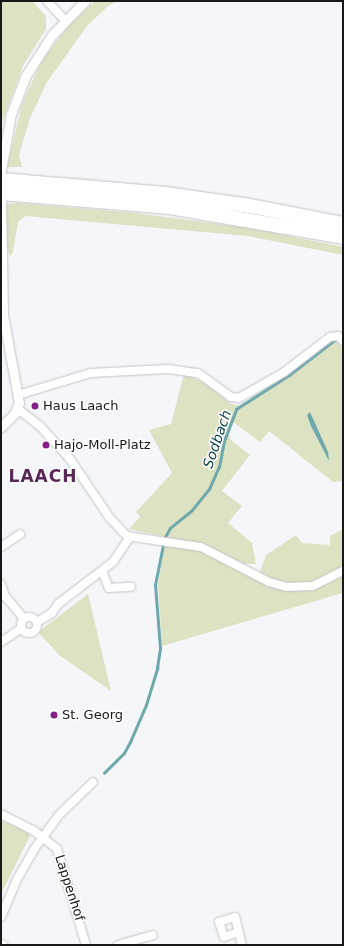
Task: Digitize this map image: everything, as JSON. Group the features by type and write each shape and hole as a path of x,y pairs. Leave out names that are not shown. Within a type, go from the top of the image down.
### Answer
{"highway":[{"path":"1,180 18,188 176,208 343,237"},
{"path":"1,193 18,188 209,200 343,224"}],"street":[{"path":"47,1 65,20"},
{"path":"1,170 8,128 19,91 40,51 65,20 85,1"},
{"path":"1,198 3,315 18,395 18,409 1,427"},
{"path":"18,395 96,372 174,369 200,374 231,397 239,398 283,373 330,337 340,338"},
{"path":"18,409 40,426 70,459 111,520 130,537 201,547 269,582 286,588 313,586 343,571"},
{"path":"1,547 20,534"},
{"path":"36,622 50,614 58,604 102,572 120,555 130,537"},
{"path":"102,572 109,588 131,587"},
{"path":"1,584 5,596 24,619"},
{"path":"22,628 25,632 33,632 36,629 36,622 31,617 24,619"},
{"path":"1,642 22,628 24,619"},
{"path":"1,917 19,874 43,836 66,808 93,782"},
{"name":"Lappenhof","path":"1,814 43,836 52,843 60,856 86,945"},
{"path":"239,932 242,945"},
{"path":"118,945 153,935"}],"green space":[{"path":"1,1 32,1 46,16 46,29 23,66 1,125"},
{"path":"95,1 118,1 108,6 87,26 47,82 30,118 19,155 22,167 7,167 22,104 42,60 70,24"},
{"path":"18,203 135,213 249,228 343,247 343,255 248,236 25,216 18,222 13,252 10,256 6,244 6,204"},
{"path":"336,341 343,348 343,481 333,482 269,431 260,442 233,422 229,432 230,439 250,455 222,491 242,506 228,523 252,543 256,564 245,564 198,544 129,529 140,517 136,512 172,473 149,430 171,424 184,374 207,384 231,404 242,406"},
{"path":"343,529 343,569 313,584 295,587 263,577 260,572 266,555 296,535 302,543 330,545 330,536"},
{"path":"165,544 194,547 290,590 343,573 343,593 162,646 158,584"},
{"path":"88,594 111,691 59,655 38,632"},
{"path":"1,820 26,831 30,836 1,894"}],"water":[{"path":"310,412 328,452 329,461 311,426 307,415"}],"waterway":[{"name":"Sodbach","path":"165,537 170,528 192,510 209,489 219,467 224,441 236,409 289,375 336,339"},
{"name":"Sodbach","path":"104,773 124,753 130,742 146,705 157,668 160,648 155,585 163,545"}],"place":[{"name":"Haus Laach","path":"35,406"},
{"name":"Hajo-Moll-Platz","path":"46,445"},
{"name":"St. Georg","path":"54,715"}],"district":[{"name":"LAACH","path":"43,477"}]}
